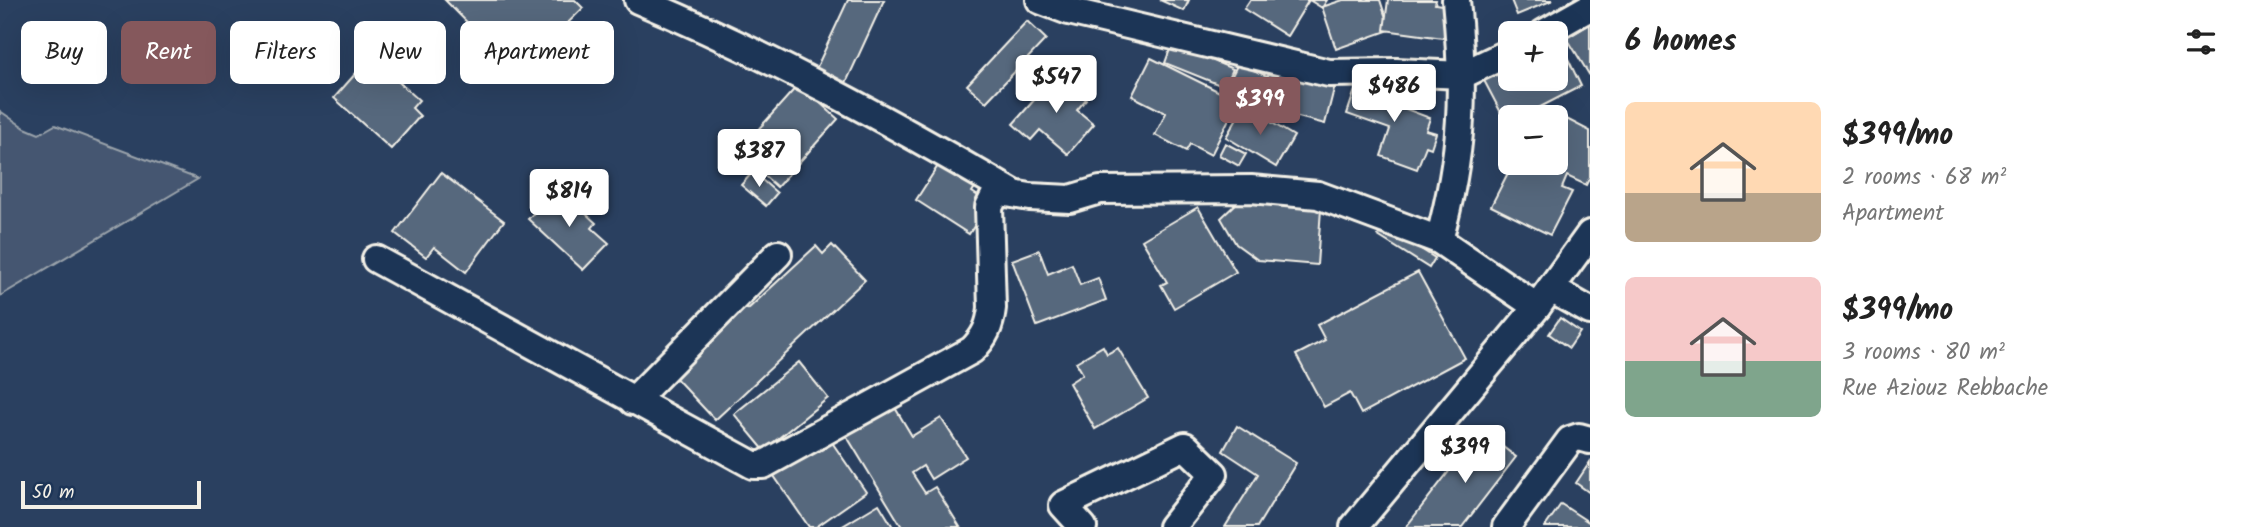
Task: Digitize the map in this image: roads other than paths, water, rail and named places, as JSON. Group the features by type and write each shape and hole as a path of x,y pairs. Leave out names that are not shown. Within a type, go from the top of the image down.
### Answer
{"street":[{"path":"638,0 697,24 820,87 932,146 1011,192"},
{"path":"1040,0 1069,11 1329,73 1462,75 1498,58"},
{"path":"1439,240 1458,158 1462,117 1457,11 1478,0"},
{"path":"1565,21 1590,7"},
{"path":"376,259 753,465 763,465 972,350 983,339 990,324 993,287 989,207 994,197 1001,192 1070,199 1100,190 1251,189 1318,195 1439,240 1544,298 1590,311"},
{"path":"1354,527 1544,298 1590,234"},
{"path":"634,401 778,254"},
{"path":"1506,527 1570,440 1579,437 1590,440"},
{"path":"1083,527 1063,505 1185,446 1214,474 1172,527"}]}
